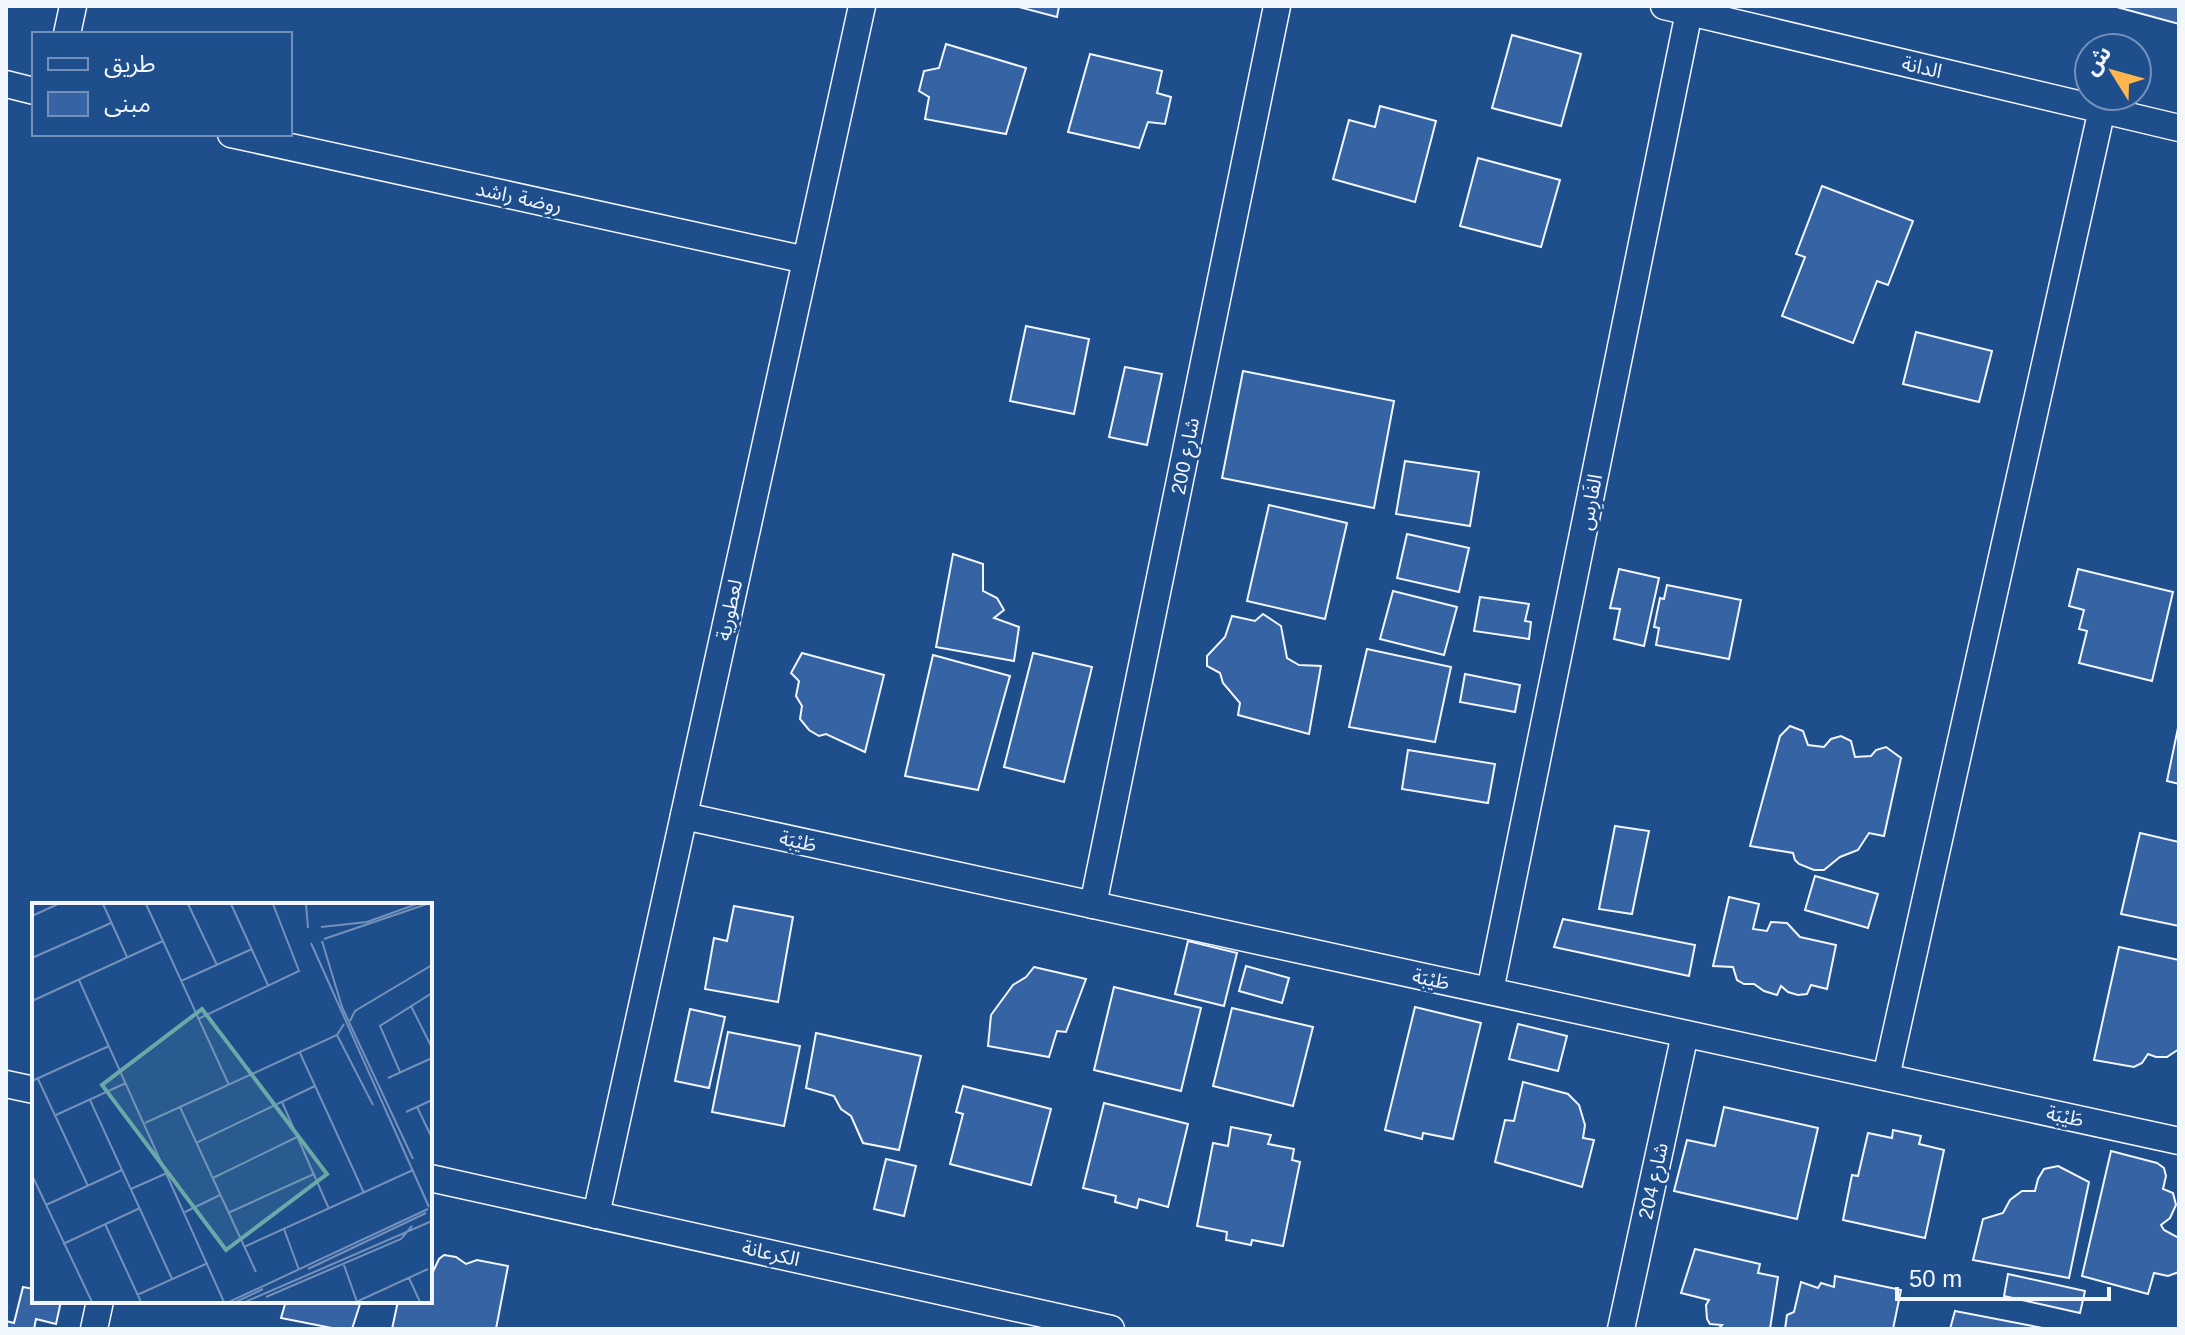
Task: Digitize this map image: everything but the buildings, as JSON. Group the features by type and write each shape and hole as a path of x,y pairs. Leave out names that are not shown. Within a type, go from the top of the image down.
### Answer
{"street":[{"path":"67,32 73,6"},
{"name":"لعطورية","path":"596,1215 862,6"},
{"name":"شارع 200","path":"1093,905 1277,6"},
{"name":"الدانة","path":"1676,9 2073,102"},
{"name":"الفَارِس","path":"1490,991 1676,9"},
{"path":"6,84 32,90"},
{"path":"1886,1077 2101,112"},
{"name":"الدانة","path":"2114,112 2179,128"},
{"name":"روضة راشد","path":"240,136 806,260"},
{"name":"طَيْبَة","path":"684,816 2179,1141"},
{"name":"شارع 204","path":"1621,1329 1685,1034"},
{"path":"6,1084 32,1090"},
{"name":"الكرعانة","path":"432,1178 1111,1329"},
{"path":"94,1329 100,1303"}]}
